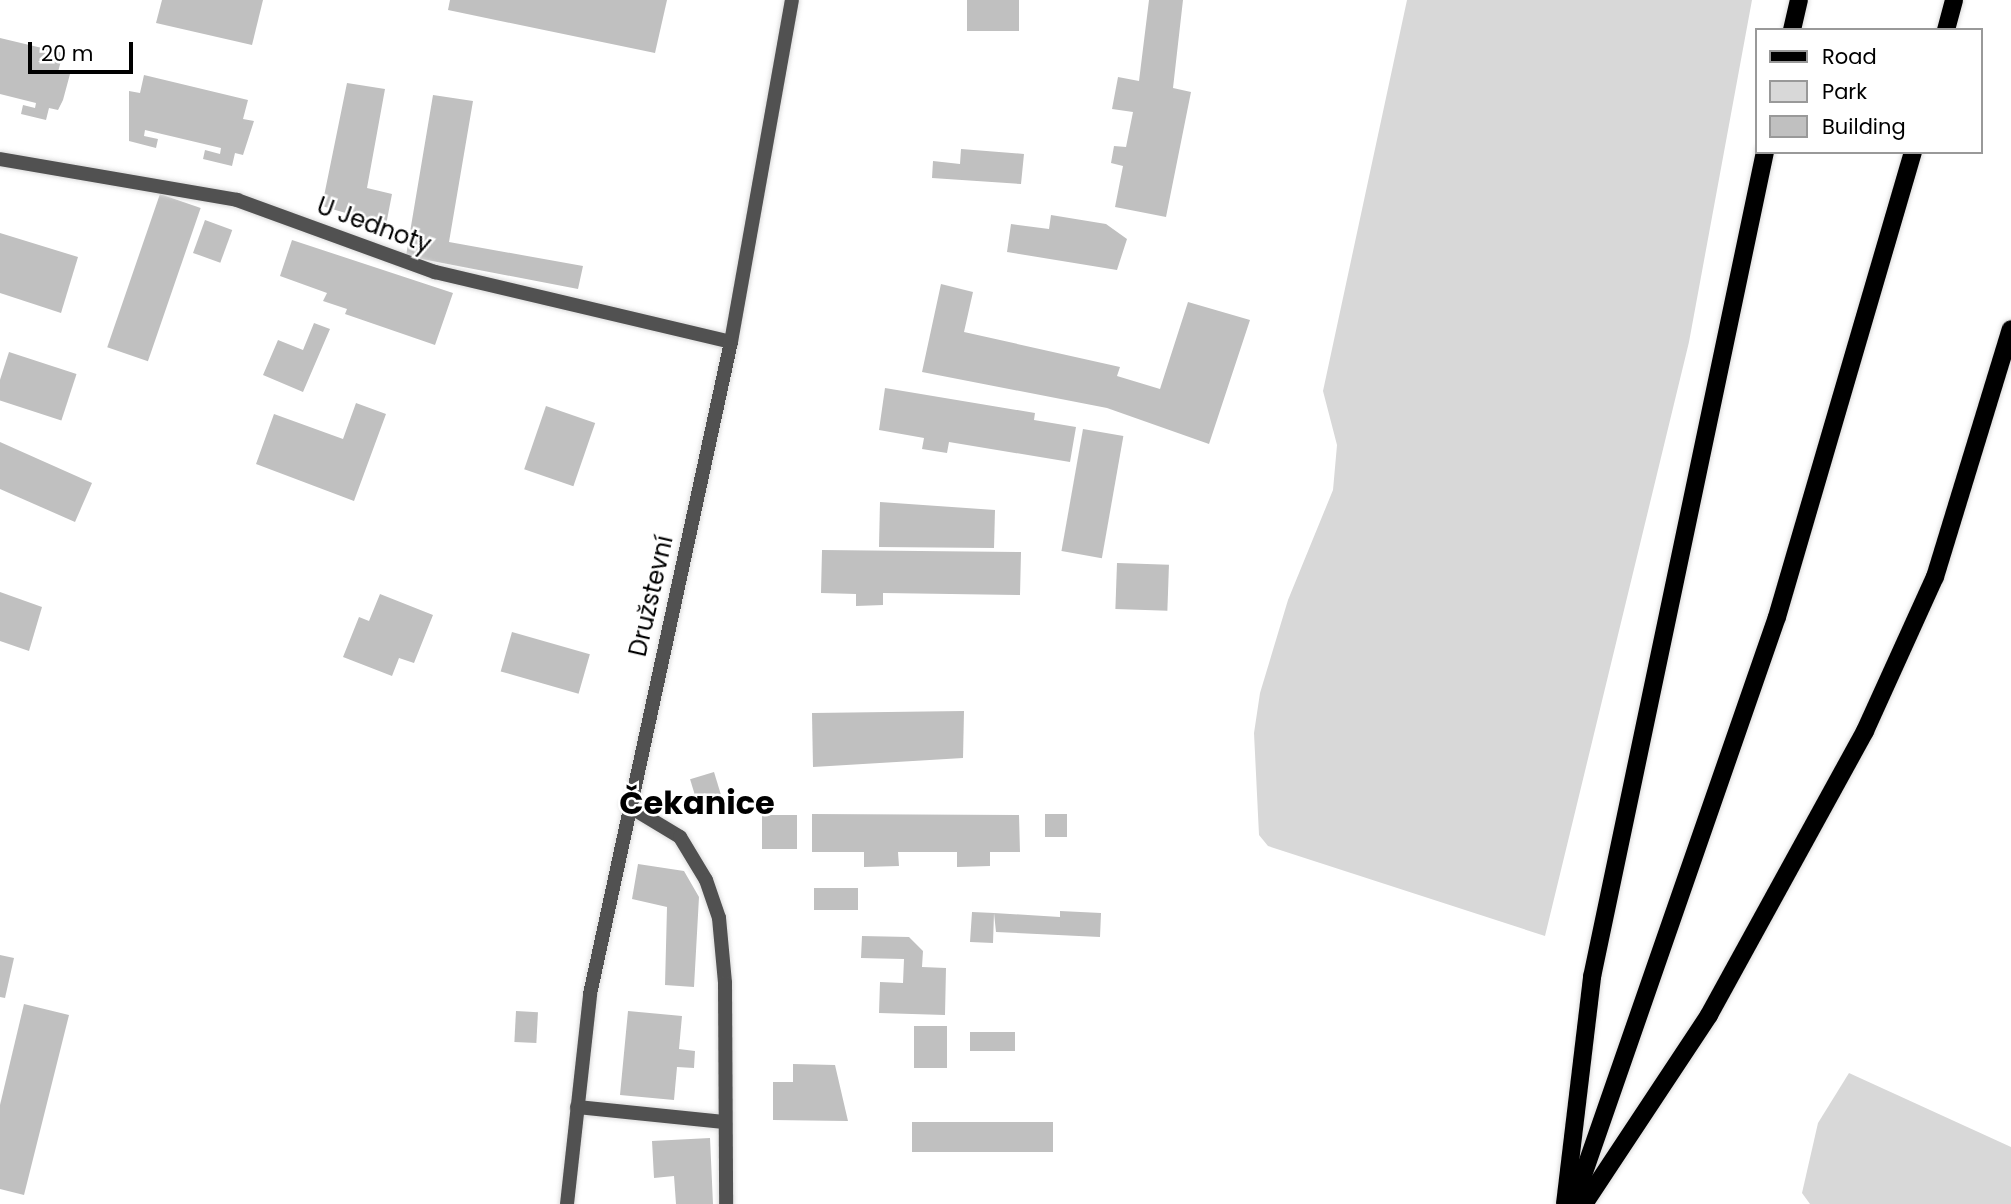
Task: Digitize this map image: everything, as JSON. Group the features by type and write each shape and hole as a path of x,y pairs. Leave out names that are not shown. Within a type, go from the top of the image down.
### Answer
{"main road":[{"path":"1792,28 1799,0"},
{"path":"1947,28 1954,0"},
{"path":"1564,1204 1592,977 1765,154"},
{"path":"1573,1204 1777,617 1912,154"},
{"path":"1584,1204 1709,1015 1865,731 1935,577 2011,329"}],"street":[{"name":"Družstevní","path":"567,1204 590,994 626,805 731,342 792,0"},
{"name":"U Jednoty","path":"0,159 236,200 435,272 731,342"},
{"path":"626,805 680,837 706,880 719,918 726,1204"},
{"path":"578,1107 724,1122"}],"green space":[{"path":"1407,0 1752,0 1689,342 1545,936 1268,846 1259,835 1254,733 1260,693 1288,600 1333,490 1337,445 1323,391"},
{"path":"1849,1073 2011,1147 2011,1204 1810,1204 1802,1193 1818,1123"}],"building":[{"path":"162,0 263,0 252,45 156,23"},
{"path":"450,0 667,0 655,53 448,10"},
{"path":"967,0 1019,0 1019,31 967,31"},
{"path":"1149,0 1183,0 1173,88 1191,92 1166,217 1115,207 1123,166 1111,163 1114,146 1126,147 1133,112 1112,109 1118,77 1139,81"},
{"path":"0,38 63,53 58,72 70,74 58,110 49,108 46,120 21,114 23,105 35,108 36,103 0,94"},
{"path":"144,75 248,100 243,119 254,121 243,155 235,153 232,166 203,159 205,150 220,154 221,148 145,130 144,136 158,139 156,148 129,141 129,91 140,93"},
{"path":"347,83 385,89 367,188 392,194 386,225 322,206"},
{"path":"433,95 473,101 449,242 583,266 578,289 406,256"},
{"path":"961,149 1024,154 1021,184 932,178 933,161 960,164"},
{"path":"160,194 201,208 148,361 107,347"},
{"path":"1051,215 1106,224 1127,239 1117,270 1007,252 1011,224 1049,229"},
{"path":"205,220 232,230 220,263 193,253"},
{"path":"0,233 78,257 61,313 0,293"},
{"path":"292,240 453,293 435,345 345,314 347,309 323,301 327,293 280,276"},
{"path":"941,284 973,292 964,332 1120,367 1117,376 1160,389 1188,302 1250,320 1209,444 1107,408 922,372"},
{"path":"314,323 330,329 303,392 263,375 278,340 303,350"},
{"path":"9,352 77,374 61,421 0,401 0,380"},
{"path":"885,388 1035,413 1034,420 1076,427 1070,462 949,442 947,453 922,449 924,438 879,430"},
{"path":"356,403 386,414 354,501 256,464 274,414 343,439"},
{"path":"546,406 595,423 573,486 524,469"},
{"path":"1083,429 1123,436 1102,558 1061,551"},
{"path":"0,442 92,483 75,522 0,489"},
{"path":"880,502 995,510 994,548 879,547"},
{"path":"822,550 1021,552 1020,595 883,593 883,605 856,606 856,594 821,593"},
{"path":"1117,563 1169,565 1167,611 1115,609"},
{"path":"0,592 42,607 29,651 0,641"},
{"path":"380,594 433,615 414,663 399,658 392,676 343,657 359,617 369,621"},
{"path":"512,632 590,654 579,694 501,671"},
{"path":"964,711 963,758 813,767 812,713"},
{"path":"714,772 721,795 697,802 690,779"},
{"path":"812,814 1019,815 1020,852 990,852 990,866 957,867 957,852 898,852 899,866 864,867 864,852 812,852"},
{"path":"1045,814 1067,814 1067,837 1045,837"},
{"path":"762,815 797,815 797,849 762,849"},
{"path":"638,864 684,871 699,897 694,987 665,985 667,907 632,899"},
{"path":"814,888 858,888 858,910 814,910"},
{"path":"1060,911 1101,913 1100,937 996,932 994,913 1060,917"},
{"path":"972,912 994,913 993,943 970,942"},
{"path":"862,936 909,937 923,951 922,967 946,968 945,1015 879,1013 880,982 903,983 904,959 861,958"},
{"path":"0,955 14,958 5,998 0,997"},
{"path":"24,1004 69,1015 24,1195 0,1189 0,1105"},
{"path":"516,1011 538,1012 536,1043 514,1042"},
{"path":"628,1011 682,1016 679,1049 695,1051 694,1068 677,1067 674,1100 620,1095"},
{"path":"914,1026 947,1026 947,1068 914,1068"},
{"path":"970,1032 1015,1032 1015,1051 970,1051"},
{"path":"793,1064 835,1065 848,1121 773,1120 773,1082 793,1082"},
{"path":"912,1122 1053,1122 1053,1152 912,1152"},
{"path":"710,1138 713,1204 676,1204 674,1176 654,1178 652,1141"}],"district":[{"name":"Čekanice","path":"697,803"}]}
